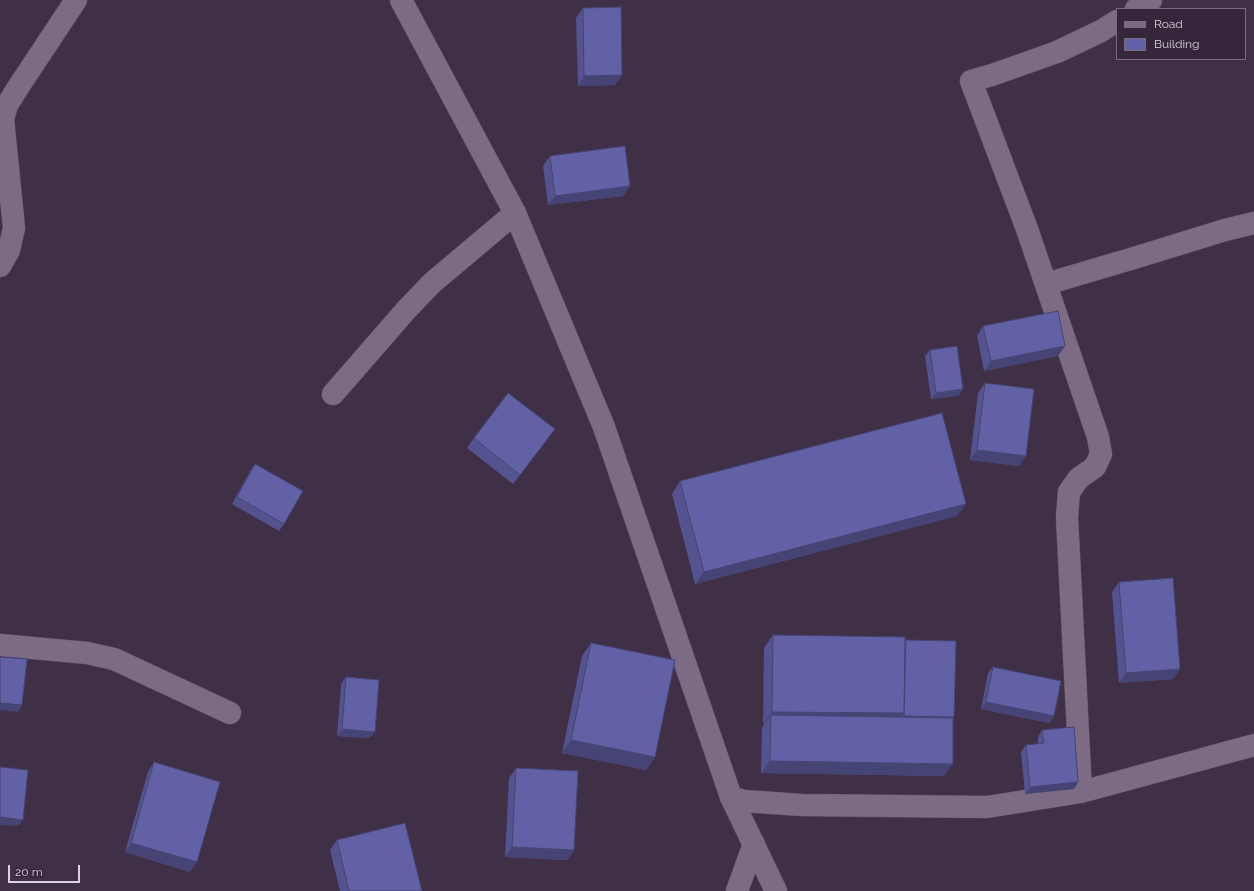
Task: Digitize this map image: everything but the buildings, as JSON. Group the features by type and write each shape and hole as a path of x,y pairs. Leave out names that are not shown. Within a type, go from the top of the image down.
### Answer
{"street":[{"path":"0,266 9,250 14,228 2,118 7,106 19,86 76,0"},
{"path":"401,0 515,213 604,427 731,797 776,891"},
{"path":"1138,8 1151,0"},
{"path":"1081,792 1067,517 1070,492 1079,478 1094,467 1101,454 1098,437 1028,229 971,81 1057,52 1101,30 1116,21"},
{"path":"333,394 407,309 432,283 515,213"},
{"path":"1046,284 1224,230 1254,223"},
{"path":"0,645 87,653 114,659 230,713"},
{"path":"731,797 744,801 802,805 987,807 1081,792 1253,745"},
{"path":"738,891 754,844"}]}
